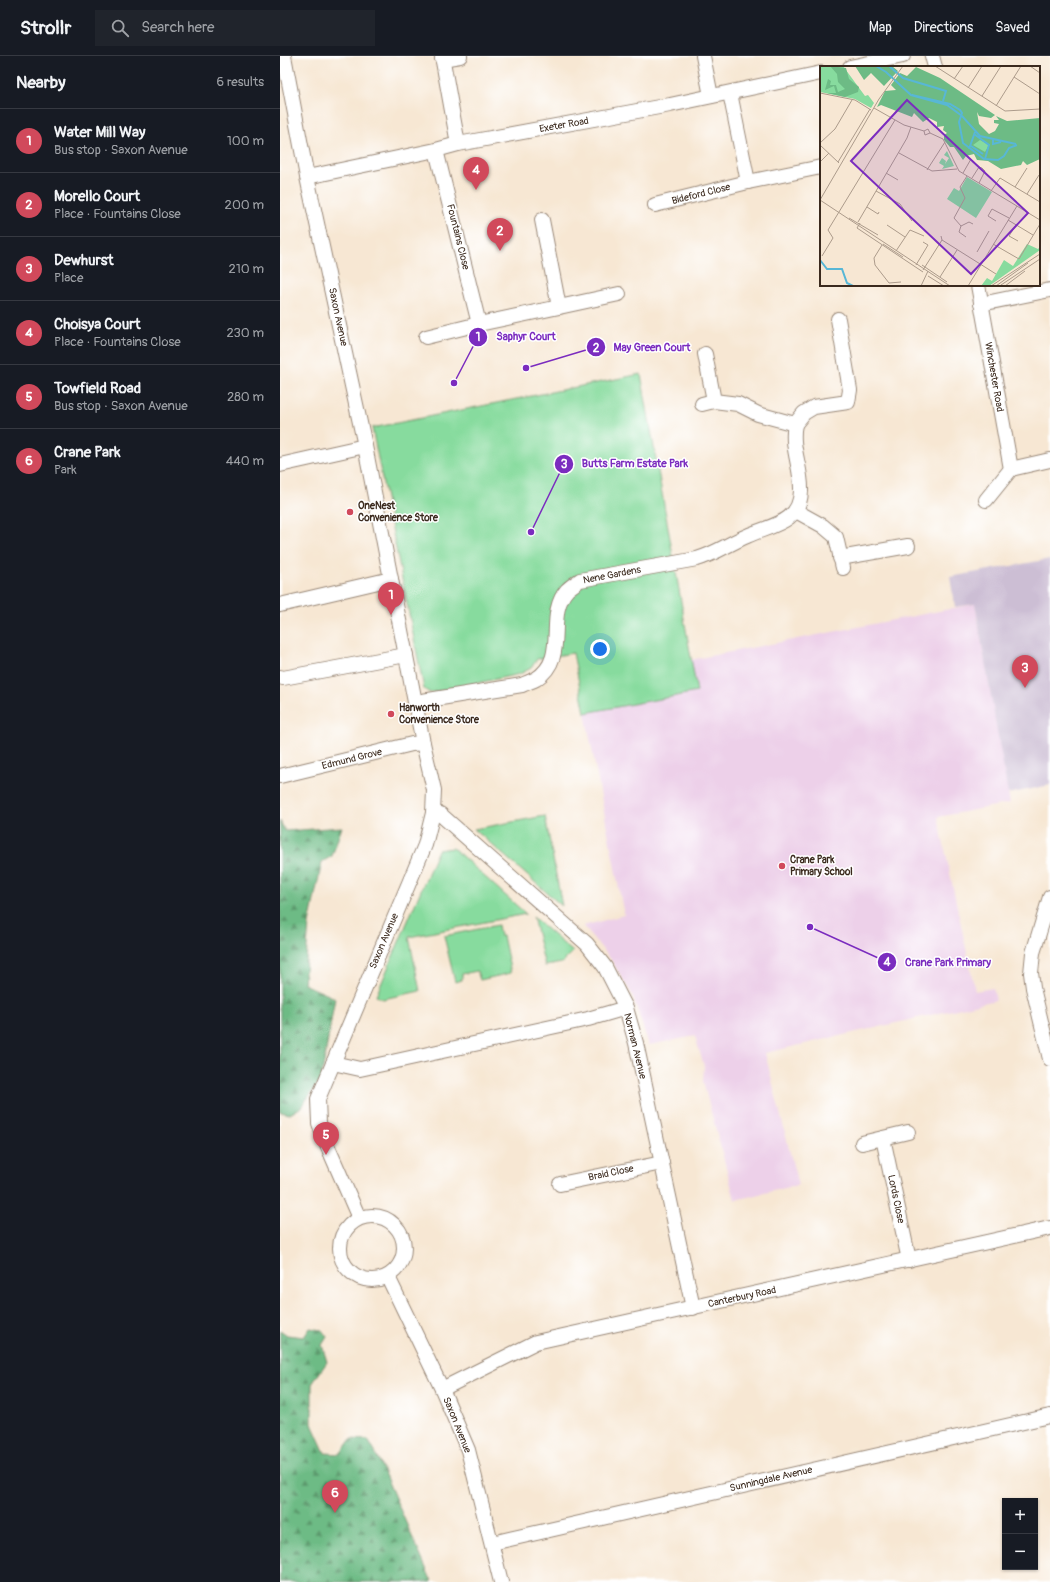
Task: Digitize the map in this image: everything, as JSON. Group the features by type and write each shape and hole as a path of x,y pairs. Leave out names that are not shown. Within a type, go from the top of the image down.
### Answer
{"street":[{"name":"Saxon Avenue","path":"284,56 365,446 423,743 434,790 434,813 425,845 318,1099 319,1123 324,1138 359,1218"},
{"path":"458,144 442,57 460,56"},
{"path":"703,56 711,96"},
{"path":"855,66 903,56"},
{"path":"932,56 934,66"},
{"name":"Exeter Road","path":"308,177 458,144 730,93 820,73"},
{"path":"730,93 748,182"},
{"name":"Fountains Close","path":"436,150 479,324"},
{"name":"Bideford Close","path":"655,205 748,182 820,167"},
{"path":"542,220 559,307"},
{"name":"Winchester Road","path":"978,286 1010,469"},
{"path":"981,304 1050,290"},
{"path":"426,337 479,324 620,294"},
{"path":"838,319 850,390 848,402 814,407 804,413 795,424 793,435 801,490 800,501 796,511 823,526 836,537 842,563 908,546"},
{"path":"705,354 708,402 738,404 758,414 795,424"},
{"path":"280,465 365,446"},
{"path":"986,500 1010,469 1050,460"},
{"name":"Nene Gardens","path":"416,702 522,685 536,679 548,668 555,654 556,618 559,603 568,590 580,580 707,556 747,535 772,527 786,520 796,511"},
{"path":"280,605 390,579"},
{"path":"280,677 283,678 406,655"},
{"name":"Edmund Grove","path":"280,776 412,744 423,743"},
{"name":"Norman Avenue","path":"434,813 440,814 587,944 605,967 626,1008 636,1043 693,1308"},
{"path":"1050,897 1033,953 1031,973 1033,988 1050,1059"},
{"path":"333,1063 360,1069 588,1019 626,1008"},
{"path":"862,1143 908,1132"},
{"name":"Lords Close","path":"883,1138 909,1260"},
{"name":"Braid Close","path":"560,1184 662,1163"},
{"path":"370,1216 381,1217 391,1221 399,1229 404,1239 405,1250 402,1261 396,1270 388,1276 373,1280 358,1277 349,1270 343,1262 340,1252 344,1232 359,1218 370,1216"},
{"name":"Canterbury Road","path":"442,1389 536,1342 1050,1228"},
{"name":"Saxon Avenue","path":"388,1276 442,1389 468,1450 501,1582"},
{"name":"Sunningdale Avenue","path":"492,1543 1050,1416"}],"shaded area":[{"path":"1050,559 1050,785 1008,794 975,604 955,607 950,577"},
{"name":"Crane Park Primary School","path":"975,604 1010,803 938,817 975,991 993,988 996,1000 765,1053 798,1185 735,1200 703,1082 704,1066 695,1036 649,1045 632,994 610,958 583,926 624,915 585,713 697,692 690,660"}],"green space":[{"path":"641,374 697,692 585,713 573,653 537,659 531,668 520,674 430,693 424,689 372,428"},
{"path":"545,816 562,906 474,829"},
{"path":"280,821 285,831 342,827 332,856 322,862 309,924 304,984 335,998 321,1080 300,1108 290,1114 280,1112"},
{"path":"453,848 526,914 409,937 420,991 383,999 376,996 438,850"},
{"path":"533,917 573,952 562,963 545,966"},
{"path":"498,925 500,936 503,936 511,973 480,980 477,971 462,974 462,980 455,982 444,936"},
{"path":"310,1328 322,1330 327,1337 322,1345 327,1362 312,1384 312,1424 325,1453 340,1454 351,1439 368,1440 375,1452 432,1582 280,1582 280,1330 287,1335 304,1337"}],"place":[{"name":"Choisya Court","path":"476,190"},
{"name":"Morello Court","path":"500,251"},
{"name":"May Green Court","path":"526,368"},
{"name":"Saphyr Court","path":"454,383"},
{"name":"OneNest Convenience Store","path":"350,512"},
{"name":"Butts Farm Estate Park","path":"531,532"},
{"name":"Water Mill Way","path":"391,615"},
{"name":"Dewhurst","path":"1025,688"},
{"name":"Hanworth Convenience Store","path":"391,714"},
{"name":"Crane Park Primary School","path":"782,866"},
{"name":"Crane Park Primary","path":"810,927"},
{"name":"Towfield Road","path":"326,1155"},
{"name":"Crane Park","path":"335,1513"}]}
